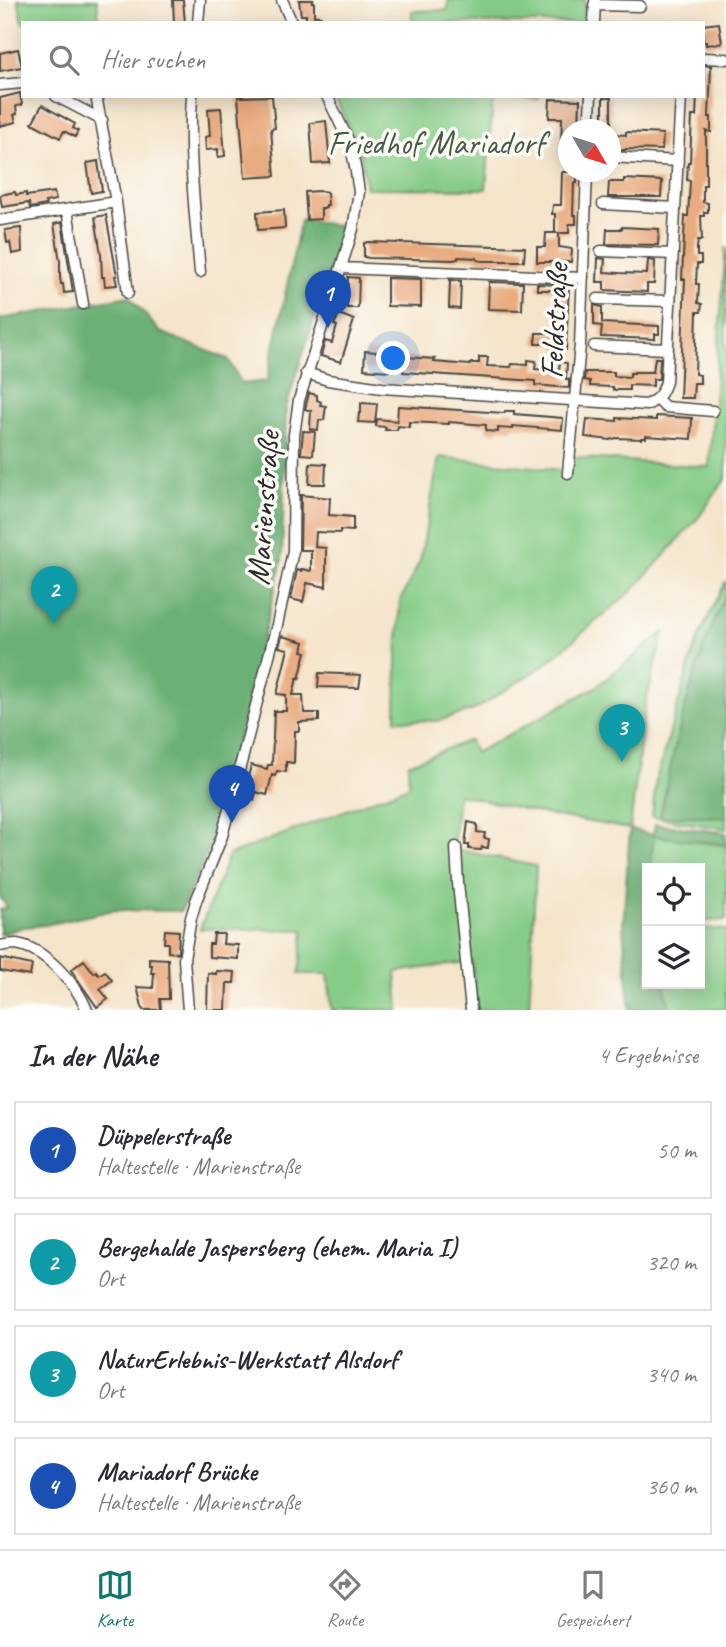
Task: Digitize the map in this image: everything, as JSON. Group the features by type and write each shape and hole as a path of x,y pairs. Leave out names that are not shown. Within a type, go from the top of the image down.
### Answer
{"street":[{"path":"198,21 200,0"},
{"path":"282,0 291,21"},
{"path":"594,21 594,2 640,6"},
{"path":"705,58 726,59"},
{"path":"0,85 21,83"},
{"path":"62,98 102,120"},
{"path":"98,98 128,293"},
{"path":"192,98 193,186 201,272"},
{"name":"Marienstraße","path":"188,1010 184,959 191,918 222,836 277,625 293,551 294,435 299,400 354,229 359,192 351,146 328,98"},
{"path":"590,119 591,98"},
{"path":"306,373 341,383 382,388 647,405 657,399 666,382 681,98"},
{"path":"621,158 678,161"},
{"name":"Feldstraße","path":"568,472 580,345 587,182"},
{"path":"0,220 116,202"},
{"path":"603,204 675,208"},
{"path":"67,209 83,304"},
{"path":"601,251 673,254"},
{"path":"341,268 583,278"},
{"path":"598,299 670,301"},
{"path":"594,346 668,349"},
{"path":"657,399 665,407 673,409 713,411"},
{"path":"457,847 471,1010"},
{"path":"0,946 15,944 31,949 54,965 77,990 87,1010"}],"green space":[{"path":"18,0 97,0 99,21 23,21"},
{"path":"448,0 585,0 584,21 412,21 412,11 448,10"},
{"name":"Friedhof Mariadorf","path":"335,98 493,98 486,189 366,188 360,150"},
{"path":"301,219 344,227 286,407 282,560 215,834 181,911 114,910 23,927 0,935 0,910 7,907 0,897 0,319 129,296 160,332 228,359 242,384 267,381"},
{"path":"726,247 726,478 699,517 633,590 543,666 474,710 437,721 396,720 400,601 420,561 439,457 570,471 572,457 709,467"},
{"path":"726,581 726,829 652,817 656,780 692,656"},
{"path":"726,594 726,818 660,817 686,703"},
{"path":"664,632 645,705 630,829 539,813 458,794 453,849 536,866 529,1010 477,1010 472,961 396,972 399,1010 332,1010 328,974 299,974 304,930 200,929 229,855 409,786 408,764 470,740 475,753 596,687"},
{"path":"655,824 726,833 726,845 654,836 651,863 642,863 642,989 665,989 670,1010 630,1010 623,926 630,829 653,835"},
{"path":"654,835 726,845 726,920 705,921 705,863 651,863"},
{"path":"705,928 726,930 726,1010 670,1010 665,989 705,989"}],"building":[{"path":"173,0 183,0 185,21 174,21"},
{"path":"299,0 313,0 314,16 321,16 321,21 306,21 306,15 301,15"},
{"path":"719,23 722,43 706,45 705,25"},
{"path":"18,49 21,67 0,71 0,53"},
{"path":"705,65 711,66 711,132 706,131 706,185 703,185 703,202 708,203 708,212 701,216 702,240 698,240 697,248 701,264 697,264 696,284 699,284 698,303 702,304 701,312 697,312 695,374 700,375 700,383 694,383 693,398 680,398 685,279 682,279 685,216 688,216 690,181 687,180 688,162 692,116 696,116 697,98 705,98"},
{"path":"20,93 22,105 16,106 16,122 0,126 0,98"},
{"path":"238,98 272,98 275,128 271,129 275,176 245,178"},
{"path":"603,98 611,98 611,119 603,119"},
{"path":"550,99 580,100 579,119 549,118"},
{"path":"42,105 75,124 73,128 78,131 75,137 64,131 60,138 32,123"},
{"path":"221,108 225,156 218,157 218,149 206,150 205,137 210,136 208,109"},
{"path":"326,121 330,163 313,164 310,123"},
{"path":"626,132 663,134 662,150 621,150 621,135 626,135"},
{"path":"98,161 102,191 91,193 87,163"},
{"path":"624,179 662,181 661,197 608,197 609,182 624,182"},
{"path":"562,182 577,182 574,183 573,215 576,215 576,224 569,224 569,233 555,233 553,205 561,205"},
{"path":"15,192 16,195 26,193 26,196 54,192 56,200 30,208 29,203 2,207 0,195"},
{"path":"305,192 327,192 328,205 321,208 321,219 307,220"},
{"path":"284,210 285,228 258,230 257,212"},
{"path":"106,215 117,285 105,286 95,217"},
{"path":"62,222 73,292 64,293 54,224"},
{"path":"21,228 22,252 12,254 5,230"},
{"path":"607,229 659,229 658,245 606,244"},
{"path":"546,233 559,233 559,247 572,249 571,262 537,262 537,247 545,247"},
{"path":"364,243 525,247 524,261 482,261 477,258 458,257 453,260 369,258 364,257"},
{"path":"598,258 605,259 604,272 619,273 647,274 648,260 655,261 654,284 647,284 647,292 604,290 604,282 597,282"},
{"path":"348,277 359,278 358,308 347,308"},
{"path":"387,278 421,279 421,307 387,306"},
{"path":"450,280 461,281 460,309 449,308"},
{"path":"489,282 523,283 522,310 488,309"},
{"path":"537,284 569,285 566,350 557,350 558,344 535,344 536,333 555,333 556,290 537,290"},
{"path":"594,305 602,307 602,323 659,326 659,334 655,334 655,339 601,337 602,326 594,325"},
{"path":"339,314 354,320 341,362 321,356 325,341 332,343 337,326 334,325"},
{"path":"365,351 387,353 389,371 364,369"},
{"path":"405,357 470,365 479,363 479,357 488,357 487,366 511,367 512,364 528,365 528,360 536,361 535,369 550,370 559,370 560,362 567,363 566,379 569,379 569,388 535,385 535,381 403,372"},
{"path":"655,358 660,358 659,379 653,379 653,386 629,385 629,390 613,390 613,387 590,386 590,381 584,380 585,372 614,372 614,376 630,377 630,373 634,372 653,372"},
{"path":"309,393 317,395 320,405 326,406 324,420 319,420 318,430 310,429 311,411 305,409"},
{"path":"361,403 377,404 375,423 358,422"},
{"path":"398,406 504,413 514,411 514,414 563,418 562,430 513,426 513,429 498,428 498,432 486,431 486,425 449,422 409,422 409,427 398,426 397,430 385,430 386,427 376,426 377,419 397,421"},
{"path":"656,416 692,418 691,439 646,436 641,439 610,440 585,437 587,419 656,420"},
{"path":"303,431 315,432 313,455 301,454"},
{"path":"310,463 326,464 325,484 309,484"},
{"path":"301,495 330,498 329,515 353,517 353,531 316,532 315,547 326,548 326,587 307,583 303,602 291,599 297,570 311,571 311,550 300,550"},
{"path":"282,636 304,642 302,651 306,652 293,695 303,695 304,713 319,713 319,721 299,722 299,731 295,731 294,763 286,762 286,772 277,771 275,776 272,775 267,795 256,792 254,800 243,797 251,765 267,769 268,765 272,765 274,711 286,711 286,695 277,694 288,649 279,647"},
{"path":"319,673 361,675 359,688 318,687"},
{"path":"468,822 477,824 477,832 485,833 484,838 489,839 488,848 469,849 469,845 465,845"},
{"path":"165,930 179,931 178,953 168,952 168,943 164,943"},
{"path":"214,934 224,934 223,944 238,945 238,959 209,957 209,944 213,944"},
{"path":"0,958 32,965 30,976 0,971"},
{"path":"149,958 168,959 169,999 160,999 161,1010 143,1010 137,987 153,988 154,973 151,973"},
{"path":"84,960 94,973 96,971 99,975 105,971 112,980 100,989 108,999 97,1007 71,970"},
{"path":"216,971 235,972 234,983 227,983 226,1010 207,1010 208,973 216,974"}],"place":[{"name":"Düppelerstraße","path":"328,328"},
{"name":"Bergehalde Jaspersberg (ehem. Maria I)","path":"54,624"},
{"name":"NaturErlebnis-Werkstatt Alsdorf","path":"622,762"},
{"name":"Mariadorf Brücke","path":"232,823"}]}
